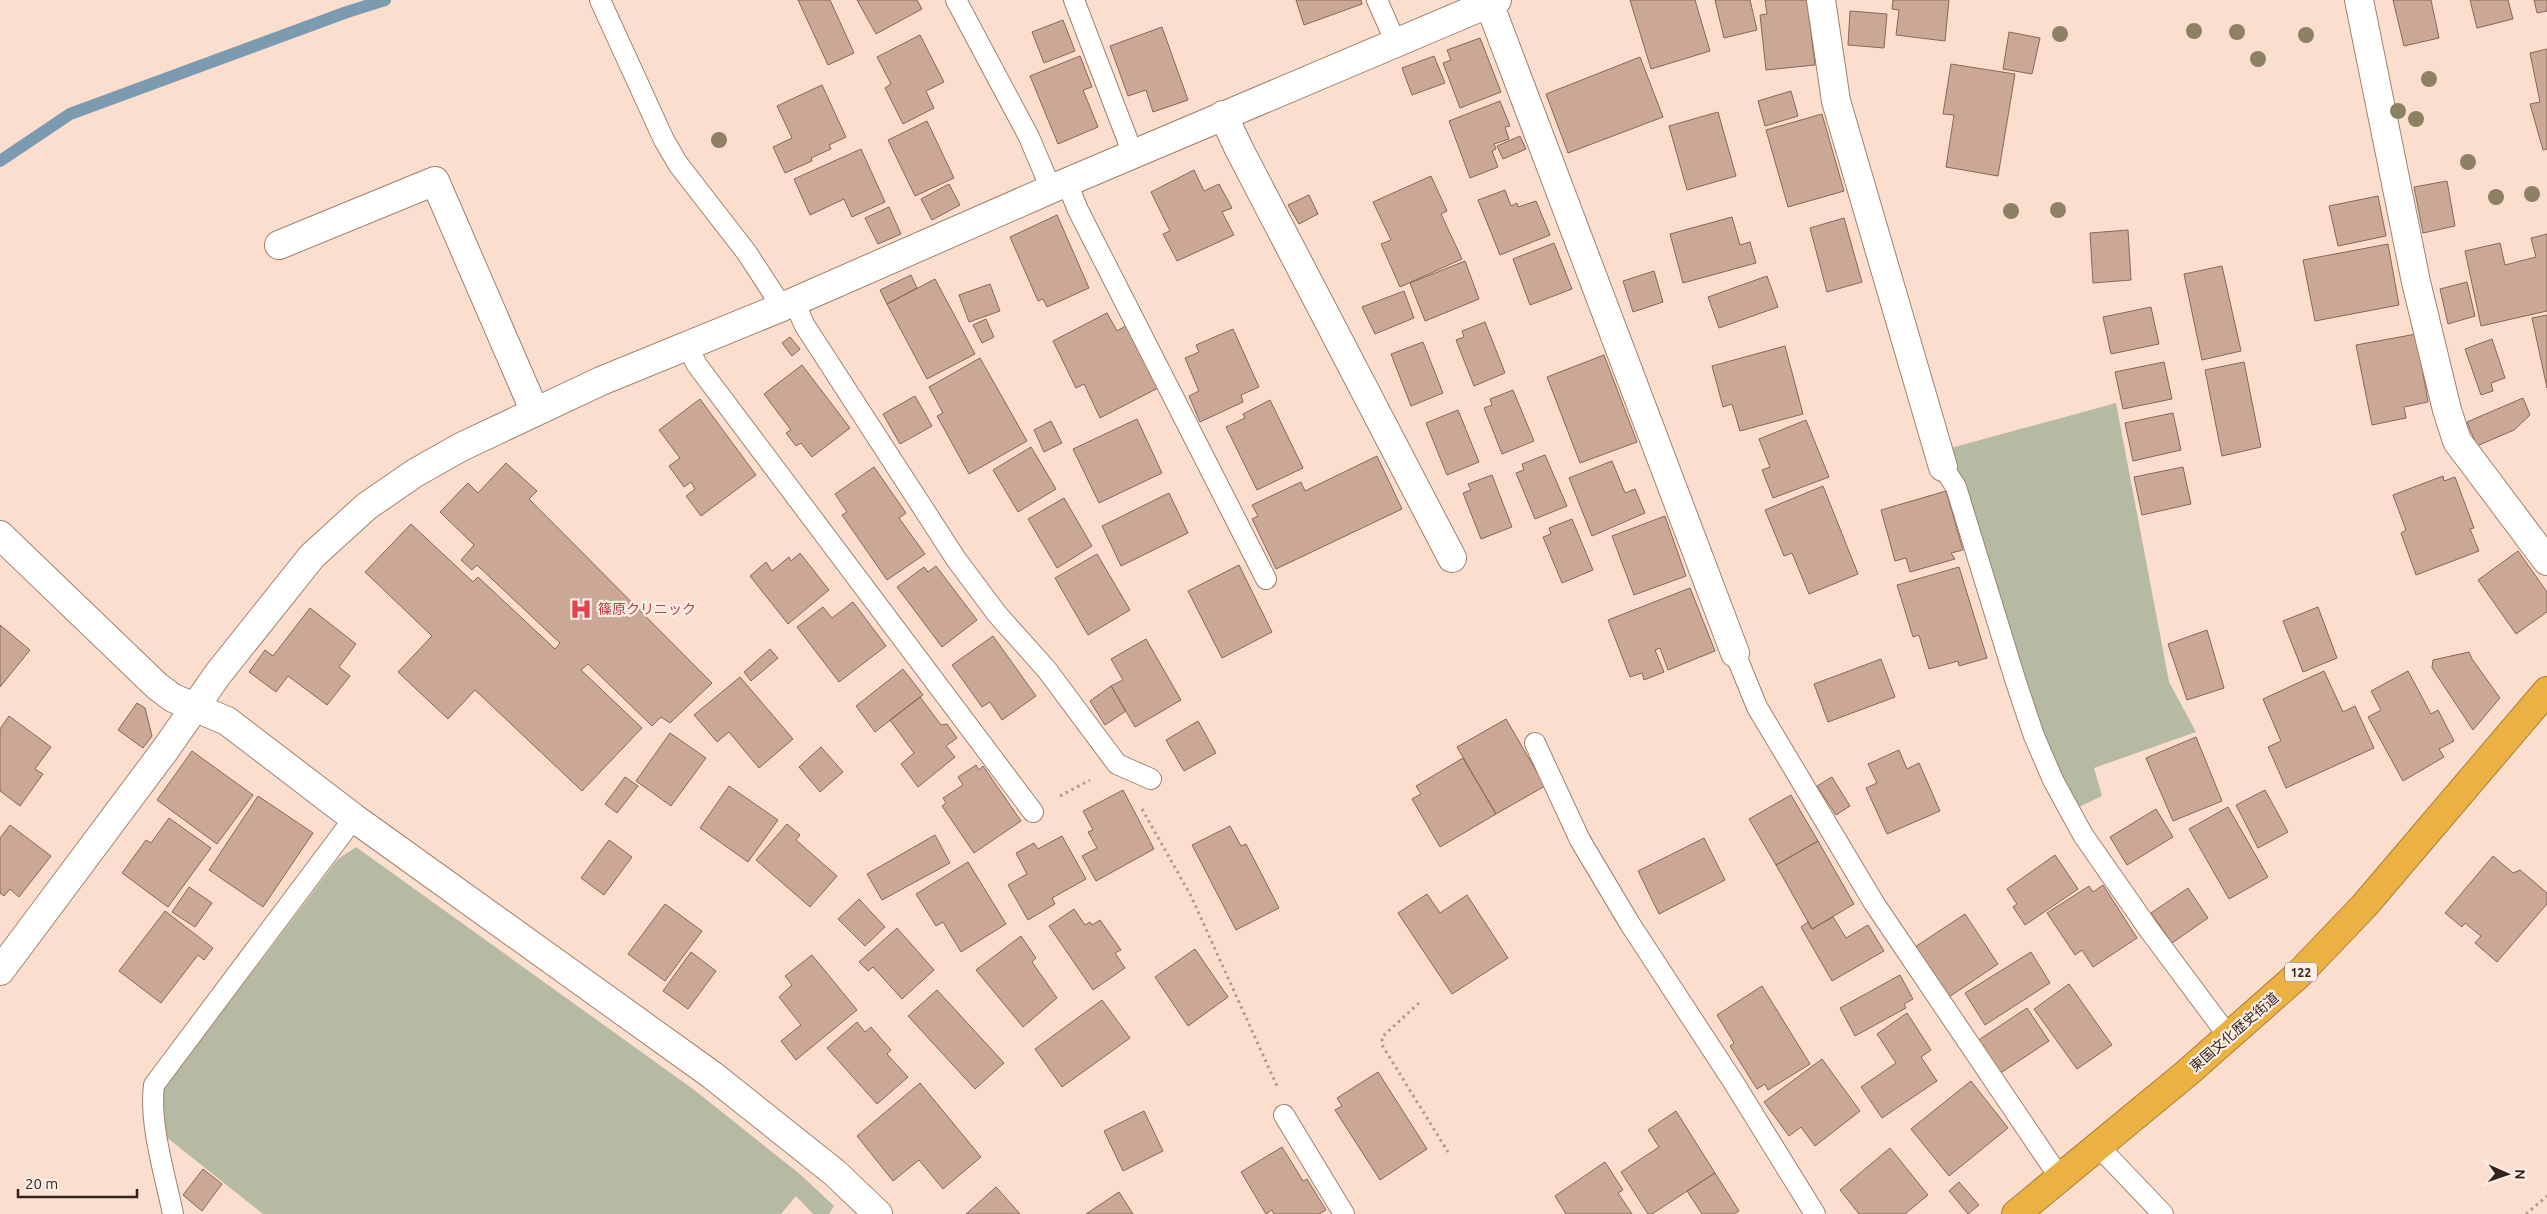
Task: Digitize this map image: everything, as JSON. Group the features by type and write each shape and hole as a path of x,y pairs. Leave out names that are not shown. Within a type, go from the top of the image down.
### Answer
{"highway":[{"name":"東国文化歴史街道","path":"2016,1214 2099,1147 2229,1037 2298,975 2364,906 2547,691"}],"street":[{"path":"1821,0 1836,101 1942,467"},
{"path":"2359,0 2416,282 2447,410 2458,441 2466,456 2547,561"},
{"path":"0,971 165,750 193,708 312,556 366,506 415,473 461,447 601,382 788,305 1133,154 1493,2 1735,653"},
{"path":"1224,115 1239,150 1452,558"},
{"path":"279,245 435,181 535,412"},
{"path":"0,535 157,686 173,698 227,721 354,818 728,1087 835,1173 878,1214"}],"lane":[{"path":"600,0 664,140 678,164 805,326 956,559 997,614 1047,670 1117,764 1151,779"},
{"path":"956,0 1029,137 1059,186 1078,210 1266,579"},
{"path":"1074,0 1133,154"},
{"path":"1377,0 1396,43"},
{"path":"687,346 697,365 1033,812"},
{"path":"1942,467 1956,487 2034,736 2054,780 2088,843 2150,931 2229,1037"},
{"path":"1735,653 1757,707 1874,903 2060,1178"},
{"path":"1535,743 1580,840 1630,924 1734,1083 1815,1214"},
{"path":"173,1214 158,1140 152,1098 154,1086 354,818"},
{"path":"1284,1115 1344,1214"},
{"path":"2099,1147 2163,1214"}],"path":[{"path":"1033,812 1117,764 1191,896 1285,1105 1284,1115"},
{"path":"1419,1003 1382,1037 1382,1045 1448,1152"},
{"path":"2526,1214 2547,1196"}],"green space":[{"path":"2116,403 2169,682 2196,732 2094,768 2102,796 2075,809 2042,735 2022,677 1951,448"},
{"path":"356,847 693,1089 801,1175 834,1206 829,1214 813,1214 796,1196 781,1214 263,1214 165,1136 161,1093 338,859"}],"building":[{"path":"798,0 830,0 854,53 828,65"},
{"path":"857,0 917,0 922,9 876,34"},
{"path":"1296,0 1361,0 1362,4 1304,25"},
{"path":"1630,0 1695,0 1710,51 1651,69"},
{"path":"1715,0 1750,0 1757,30 1724,38"},
{"path":"1765,0 1807,0 1815,65 1766,70 1760,15 1767,14"},
{"path":"1893,0 1949,0 1945,41 1896,35 1899,10 1892,9"},
{"path":"2393,0 2431,0 2439,38 2404,46"},
{"path":"2470,0 2508,0 2513,19 2477,28"},
{"path":"2534,0 2547,0 2547,11 2537,13"},
{"path":"1850,11 1887,14 1884,48 1848,45"},
{"path":"1063,20 1075,51 1044,63 1032,32"},
{"path":"1162,27 1188,100 1153,112 1146,90 1128,96 1110,46"},
{"path":"2009,32 2040,38 2032,74 2003,69"},
{"path":"920,35 944,82 926,91 934,108 903,124 885,88 891,84 877,57"},
{"path":"1480,38 1501,92 1460,108 1443,63 1451,60 1447,50"},
{"path":"2547,49 2547,149 2543,150 2530,104 2540,102 2530,53"},
{"path":"1080,56 1092,87 1083,90 1098,127 1058,144 1030,76"},
{"path":"1434,56 1445,83 1412,95 1402,68"},
{"path":"1640,57 1663,117 1568,153 1546,94"},
{"path":"1951,64 2015,74 1998,176 1946,167 1954,115 1943,114"},
{"path":"822,85 846,137 829,145 831,149 811,158 812,161 785,173 773,147 792,138 777,106"},
{"path":"1791,91 1798,116 1765,126 1758,101"},
{"path":"1500,101 1510,126 1505,127 1509,139 1494,144 1496,149 1492,151 1498,167 1470,178 1449,121"},
{"path":"1718,112 1736,176 1687,190 1669,126"},
{"path":"1822,114 1844,191 1788,207 1766,130"},
{"path":"927,121 954,178 915,196 888,140"},
{"path":"1520,136 1526,149 1503,159 1497,146"},
{"path":"861,149 885,202 852,217 844,199 810,215 794,179"},
{"path":"1194,170 1204,191 1219,184 1232,208 1222,212 1234,235 1177,261 1163,234 1170,231 1151,192"},
{"path":"1431,176 1447,211 1441,214 1462,259 1400,287 1381,244 1391,240 1373,202"},
{"path":"2447,181 2455,226 2423,233 2414,187"},
{"path":"949,184 960,205 932,220 921,199"},
{"path":"1505,190 1511,206 1517,203 1518,207 1536,201 1550,235 1500,255 1478,200"},
{"path":"1309,195 1318,214 1299,224 1288,205"},
{"path":"2378,196 2386,236 2338,246 2329,206"},
{"path":"889,207 901,234 878,244 865,218"},
{"path":"1057,215 1089,288 1047,307 1043,299 1038,301 1010,237"},
{"path":"1732,217 1740,245 1750,242 1756,263 1683,283 1670,234"},
{"path":"1844,218 1862,282 1827,292 1810,228"},
{"path":"2128,230 2131,280 2093,283 2090,233"},
{"path":"2547,234 2547,311 2481,326 2465,251 2500,243 2505,265 2536,257 2531,238"},
{"path":"1554,243 1572,289 1530,305 1513,259"},
{"path":"2388,244 2399,305 2315,321 2303,260"},
{"path":"1465,261 1479,299 1425,321 1410,283"},
{"path":"2222,266 2241,351 2202,360 2184,274"},
{"path":"1654,271 1663,302 1633,312 1623,281"},
{"path":"911,275 917,288 887,304 880,290"},
{"path":"1767,276 1778,307 1719,328 1708,297"},
{"path":"935,279 975,354 927,379 887,304"},
{"path":"2467,282 2475,316 2448,324 2440,289"},
{"path":"990,284 1000,311 969,322 959,295"},
{"path":"1404,291 1414,318 1375,334 1362,307"},
{"path":"2151,307 2159,344 2111,354 2103,317"},
{"path":"1107,313 1117,331 1129,324 1160,387 1100,418 1084,384 1076,388 1053,341"},
{"path":"2547,315 2547,388 2532,318"},
{"path":"986,319 994,337 982,343 973,325"},
{"path":"1485,322 1505,373 1474,386 1456,340 1464,337 1462,331"},
{"path":"1233,329 1259,387 1241,395 1243,402 1200,422 1189,396 1199,391 1185,358 1199,352 1196,345"},
{"path":"2416,334 2428,402 2404,407 2406,418 2372,425 2356,345"},
{"path":"790,337 800,349 792,356 782,343"},
{"path":"2492,339 2505,378 2491,383 2493,391 2481,395 2465,349"},
{"path":"1423,342 1443,393 1411,406 1391,354"},
{"path":"1785,346 1803,414 1740,431 1732,404 1723,407 1712,366"},
{"path":"1604,355 1637,442 1580,463 1547,377"},
{"path":"980,358 1027,441 969,474 937,416 943,413 929,387"},
{"path":"2164,362 2172,399 2123,409 2115,372"},
{"path":"2244,362 2261,447 2222,456 2205,370"},
{"path":"802,365 850,428 812,457 801,443 796,446 786,433 791,430 764,394"},
{"path":"1513,390 1534,441 1502,454 1484,408 1492,405 1490,399"},
{"path":"915,396 932,426 900,444 883,414"},
{"path":"2523,398 2530,415 2514,430 2477,446 2467,422"},
{"path":"700,399 756,475 701,516 686,496 695,489 691,482 684,487 669,466 680,458 659,430"},
{"path":"1270,400 1303,468 1257,490 1226,427 1245,418 1243,414"},
{"path":"1458,410 1479,462 1447,475 1426,423"},
{"path":"2173,413 2181,450 2133,461 2125,423"},
{"path":"1137,419 1162,473 1099,503 1073,449"},
{"path":"1806,420 1829,477 1773,498 1762,470 1770,467 1759,439"},
{"path":"1051,421 1062,443 1044,452 1034,430"},
{"path":"1031,447 1056,489 1018,512 993,470"},
{"path":"1545,455 1567,506 1535,519 1516,473 1524,470 1522,464"},
{"path":"1377,456 1402,509 1276,569 1252,519 1258,516 1252,505 1301,482 1305,491"},
{"path":"1612,461 1625,493 1635,489 1645,513 1592,536 1569,478"},
{"name":"篠原クリニック","path":"506,463 537,491 529,499 712,683 670,723 661,717 652,726 588,664 581,670 642,728 582,791 475,690 448,719 398,672 432,636 365,572 411,524 473,582 478,577 555,649 560,643 477,565 472,570 461,560 474,545 440,512 468,483 478,493"},
{"path":"874,467 906,513 899,518 925,554 887,580 842,515 847,512 835,494"},
{"path":"2183,467 2191,504 2142,515 2134,477"},
{"path":"1492,475 1512,527 1481,539 1463,493 1471,490 1468,484"},
{"path":"2443,476 2444,481 2455,477 2474,528 2470,529 2479,551 2416,575 2401,533 2406,530 2393,495"},
{"path":"1823,486 1858,574 1809,594 1792,553 1784,556 1765,510"},
{"path":"1946,491 1963,550 1951,553 1955,559 1910,572 1906,558 1895,561 1881,510"},
{"path":"1169,493 1188,533 1121,566 1102,526"},
{"path":"1064,498 1092,546 1057,568 1028,519"},
{"path":"1665,516 1686,576 1634,595 1612,536"},
{"path":"1572,519 1593,570 1562,583 1543,537 1551,534 1549,528"},
{"path":"2518,551 2547,592 2547,612 2516,634 2478,580"},
{"path":"800,553 829,590 788,624 750,576 766,562 772,571 789,557 791,561"},
{"path":"1097,554 1130,610 1088,635 1055,578"},
{"path":"1239,565 1272,632 1222,658 1188,591"},
{"path":"936,566 977,620 942,647 897,587 924,567 928,572"},
{"path":"1959,567 1987,658 1959,666 1958,661 1929,669 1919,635 1913,637 1897,585"},
{"path":"1690,588 1715,651 1668,670 1660,648 1655,650 1664,672 1644,680 1642,673 1630,677 1608,620"},
{"path":"853,602 886,646 839,682 797,627 823,607 832,618"},
{"path":"2318,607 2337,658 2303,672 2283,621"},
{"path":"310,608 356,644 339,667 350,676 327,705 288,676 276,692 249,672 265,650 273,656"},
{"path":"0,625 30,650 0,687"},
{"path":"2207,630 2224,688 2187,700 2168,644"},
{"path":"993,636 1036,696 1002,720 990,702 982,707 952,665"},
{"path":"1146,639 1181,700 1135,727 1111,686 1123,680 1111,659"},
{"path":"770,649 778,658 751,681 744,672"},
{"path":"2469,652 2500,698 2473,730 2432,668 2433,660"},
{"path":"1881,659 1895,697 1828,722 1814,684"},
{"path":"903,669 923,695 875,732 856,706"},
{"path":"2324,671 2343,712 2355,706 2374,748 2286,788 2268,747 2281,741 2263,699"},
{"path":"2408,671 2431,714 2438,710 2454,741 2439,749 2444,757 2403,781 2368,717 2381,710 2371,691"},
{"path":"740,677 793,739 759,768 729,732 717,742 694,715"},
{"path":"1111,686 1126,711 1105,725 1090,701"},
{"path":"920,697 941,725 947,724 957,738 946,746 955,757 918,787 901,764 914,753 890,720"},
{"path":"137,703 145,708 152,736 143,748 118,730"},
{"path":"9,716 51,747 35,769 43,774 20,806 0,791 0,729"},
{"path":"1506,719 1545,786 1496,814 1457,747"},
{"path":"1198,721 1216,753 1184,771 1166,740"},
{"path":"670,733 706,758 671,806 636,781"},
{"path":"2196,737 2222,801 2173,821 2146,758"},
{"path":"821,747 843,772 820,792 799,767"},
{"path":"1899,750 1907,769 1919,763 1940,811 1887,834 1866,788 1877,783 1868,764"},
{"path":"192,751 253,795 217,844 157,800"},
{"path":"1463,758 1496,814 1440,847 1412,799 1421,794 1416,786"},
{"path":"976,765 979,770 983,766 1021,821 974,853 942,806 946,803 943,798 963,785 958,777"},
{"path":"625,777 638,786 617,813 605,804"},
{"path":"1832,777 1850,806 1836,815 1817,786"},
{"path":"729,786 778,820 748,862 700,828"},
{"path":"1123,790 1154,849 1096,881 1082,856 1097,848 1088,832 1093,830 1083,811"},
{"path":"2265,790 2288,832 2258,848 2236,805"},
{"path":"1791,795 1818,841 1776,865 1749,819"},
{"path":"258,796 313,833 263,907 209,870"},
{"path":"2228,807 2268,877 2229,899 2189,829"},
{"path":"2156,809 2173,837 2127,865 2110,837"},
{"path":"169,818 211,848 168,907 122,873 146,840 151,843"},
{"path":"787,824 800,835 796,840 837,876 810,907 756,860"},
{"path":"10,825 51,856 19,897 10,889 4,896 0,893 0,838"},
{"path":"1230,826 1241,846 1246,844 1279,908 1236,930 1192,845"},
{"path":"935,835 950,863 882,900 867,874"},
{"path":"1062,836 1086,879 1052,898 1055,904 1028,920 1008,885 1027,874 1016,853 1034,843 1038,849"},
{"path":"1704,838 1725,880 1659,914 1638,871"},
{"path":"609,840 632,857 604,895 581,878"},
{"path":"1818,841 1854,904 1812,929 1776,865"},
{"path":"2055,855 2078,889 2025,925 2013,907 2017,904 2007,889"},
{"path":"2493,856 2513,873 2520,870 2547,893 2547,904 2497,962 2475,943 2481,936 2465,923 2462,927 2445,913"},
{"path":"968,862 1006,924 961,952 943,922 936,926 916,894"},
{"path":"2103,885 2137,938 2093,967 2082,950 2075,955 2047,913 2089,886 2093,892"},
{"path":"189,887 212,903 195,927 172,912"},
{"path":"2188,888 2208,918 2172,943 2151,913"},
{"path":"1427,894 1440,913 1467,895 1508,958 1452,994 1398,913"},
{"path":"859,899 885,927 865,946 838,919"},
{"path":"665,904 702,931 665,981 628,954"},
{"path":"1074,909 1085,925 1090,922 1092,925 1100,920 1121,950 1115,953 1125,968 1093,990 1049,926"},
{"path":"165,911 213,948 204,960 198,955 161,1003 119,971"},
{"path":"1965,914 1998,964 1949,997 1915,947"},
{"path":"1833,917 1846,938 1868,925 1884,951 1832,981 1801,927 1808,922 1812,929"},
{"path":"897,928 934,970 902,999 873,967 868,971 859,962"},
{"path":"1021,936 1036,958 1032,962 1057,998 1023,1027 976,970"},
{"path":"1195,949 1228,997 1188,1026 1155,977"},
{"path":"691,952 716,971 688,1009 663,991"},
{"path":"2031,952 2050,983 1985,1025 1965,993"},
{"path":"812,955 857,1010 796,1060 781,1041 801,1025 779,997 792,985 785,976"},
{"path":"1900,975 1913,999 1904,1004 1906,1008 1855,1036 1840,1008"},
{"path":"2069,984 2112,1045 2077,1069 2034,1009"},
{"path":"1762,986 1810,1064 1768,1090 1765,1084 1757,1089 1730,1046 1734,1043 1717,1015"},
{"path":"937,990 1004,1063 975,1089 908,1016"},
{"path":"1102,1000 1130,1038 1062,1087 1035,1049"},
{"path":"2027,1008 2049,1041 1999,1074 1977,1041"},
{"path":"1907,1013 1931,1050 1921,1057 1937,1081 1882,1118 1861,1087 1896,1063 1877,1034"},
{"path":"857,1022 865,1032 871,1027 891,1050 887,1054 908,1077 877,1104 827,1048"},
{"path":"1822,1059 1860,1111 1815,1146 1801,1127 1789,1136 1764,1102"},
{"path":"1378,1072 1427,1149 1380,1180 1335,1110 1342,1106 1337,1098"},
{"path":"1971,1081 2008,1128 1949,1176 1911,1129"},
{"path":"920,1083 981,1157 943,1189 919,1160 893,1181 857,1136"},
{"path":"1144,1111 1163,1151 1123,1171 1104,1131"},
{"path":"1676,1111 1715,1173 1652,1214 1648,1214 1621,1172 1659,1147 1648,1130"},
{"path":"1282,1147 1303,1181 1307,1179 1326,1210 1319,1214 1274,1214 1272,1210 1266,1214 1241,1172"},
{"path":"1890,1148 1928,1195 1905,1214 1859,1214 1840,1190"},
{"path":"1605,1162 1623,1190 1618,1193 1632,1214 1566,1214 1555,1196"},
{"path":"203,1169 222,1184 202,1211 183,1195"},
{"path":"1715,1173 1739,1211 1734,1214 1702,1214 1687,1191"},
{"path":"1959,1182 1979,1205 1968,1214 1949,1191"},
{"path":"996,1187 1020,1214 966,1214"},
{"path":"1119,1192 1133,1214 1086,1214"}],"waterway":[{"path":"0,161 70,114 347,12 385,0"}],"place":[{"name":"篠原クリニック","path":"581,609"}]}
